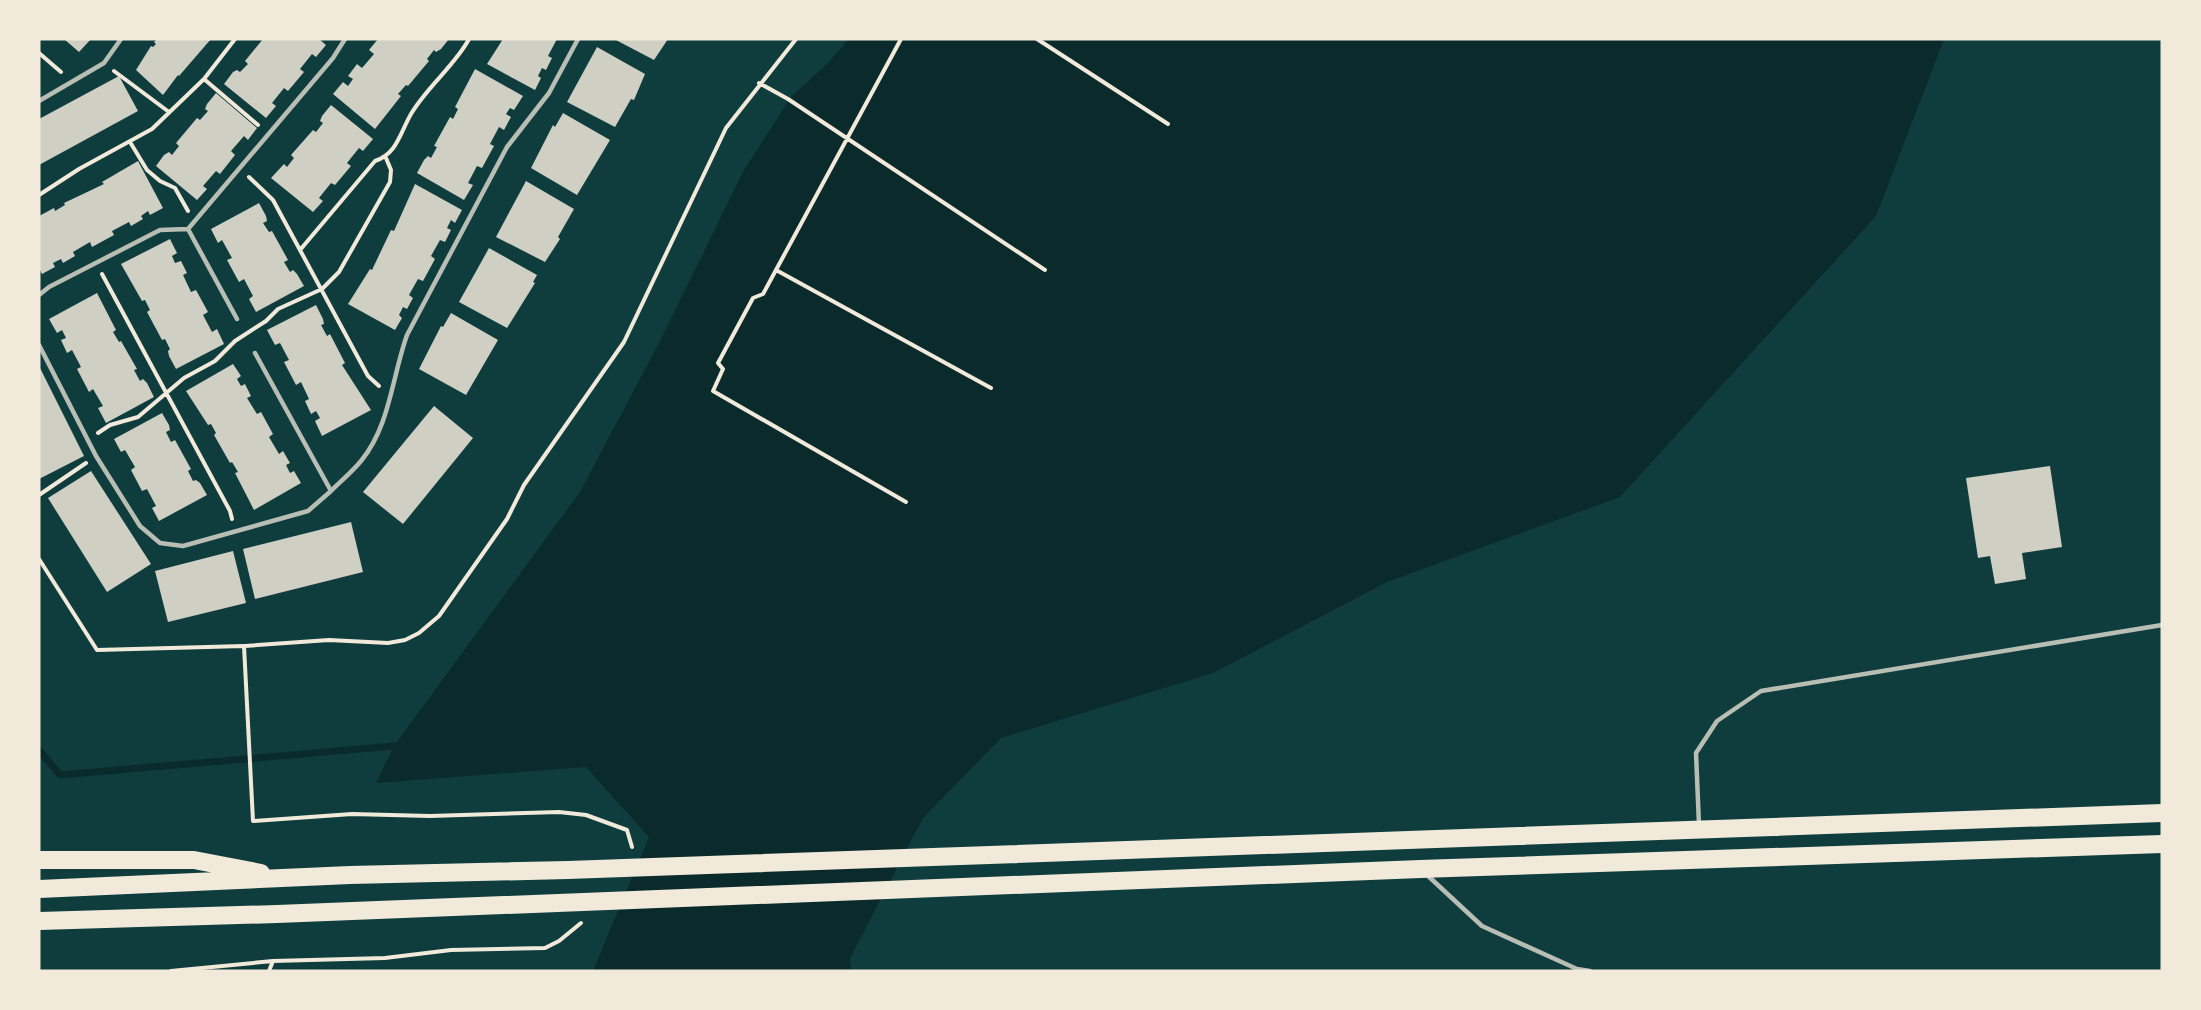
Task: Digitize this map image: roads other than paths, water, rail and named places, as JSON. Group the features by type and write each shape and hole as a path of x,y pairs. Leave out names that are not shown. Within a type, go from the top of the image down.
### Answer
{"highway":[{"path":"39,889 951,854 1699,831 2162,813"},
{"path":"39,921 277,914 1420,869 2162,844"},
{"path":"39,860 194,860 286,878"}],"lane":[{"path":"39,101 105,63 121,39"},
{"path":"188,230 333,58 345,39"},
{"path":"39,345 96,456 140,526 160,543 183,546 308,511 362,461 378,432 391,398 396,365 407,335 507,147 549,93 578,39"},
{"path":"39,295 160,230 188,230"},
{"path":"188,230 237,319"},
{"path":"255,353 331,491"},
{"path":"1699,831 1696,753 1717,721 1761,691 2162,625"},
{"path":"1420,869 1482,926 1576,969 1590,971"}],"water":[{"path":"849,39 1944,39 1876,216 1620,497 1387,582 1213,673 1001,738 923,818 850,958 851,971 593,971 649,837 586,767 376,783 394,746 580,492 660,341 744,170 791,97 828,63"}],"waterway":[{"path":"39,750 60,775 394,746"}]}
